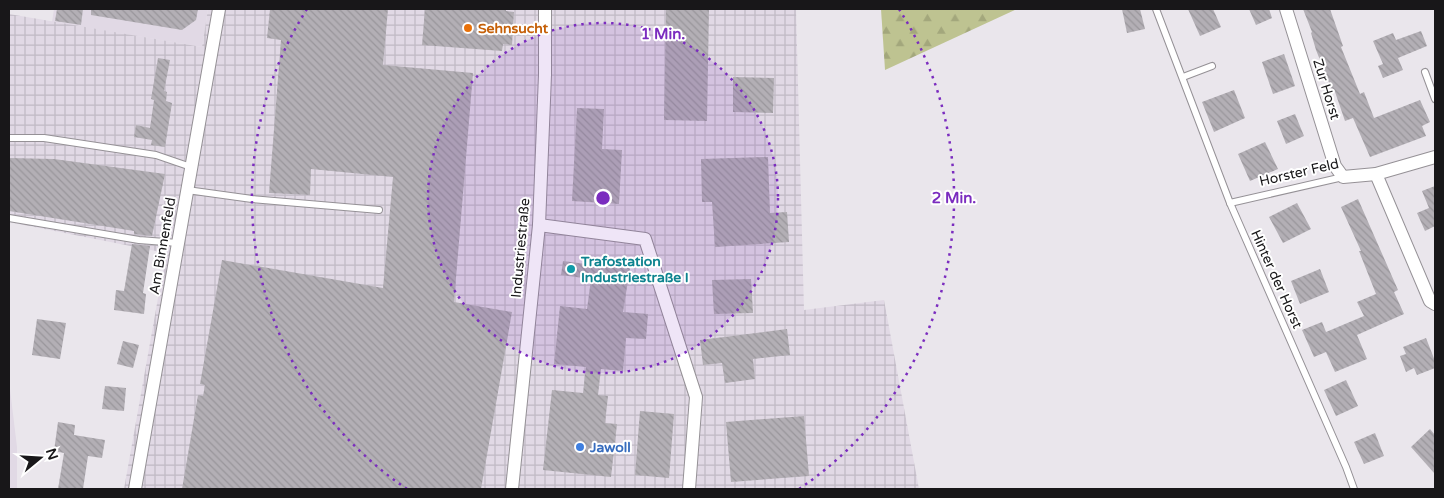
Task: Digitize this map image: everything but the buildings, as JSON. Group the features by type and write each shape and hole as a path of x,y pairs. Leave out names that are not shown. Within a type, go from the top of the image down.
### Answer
{"street":[{"name":"Am Binnenfeld","path":"135,489 219,9"},
{"name":"Industriestraße","path":"512,489 539,225 545,75 545,9"},
{"name":"Zur Horst","path":"1286,9 1335,166 1343,177"},
{"name":"Horster Feld","path":"1343,177 1376,174 1435,157"},
{"path":"1376,174 1430,301 1435,304"},
{"path":"539,225 645,239 696,396 689,489"}],"lane":[{"name":"Hinter der Horst","path":"1156,9 1230,203 1354,489"},
{"path":"1183,77 1212,66"},
{"path":"1425,72 1435,99"},
{"path":"9,138 44,138 147,153 192,167"},
{"name":"Horster Feld","path":"1230,203 1343,177"},
{"path":"187,190 379,210"},
{"path":"9,218 139,240 178,243"}],"shaded area":[{"path":"54,9 208,9 202,47 52,22"},
{"path":"208,9 796,9 804,310 884,300 919,489 124,489 166,253 9,222 9,14 202,47"},
{"path":"9,381 17,447 17,489 9,489"}],"green space":[{"path":"881,9 1017,9 885,70"}],"place":[{"name":"Sehnsucht","path":"468,28"},
{"name":"Trafostation Industriestraße I","path":"571,269"},
{"name":"Jawoll","path":"580,447"}]}
